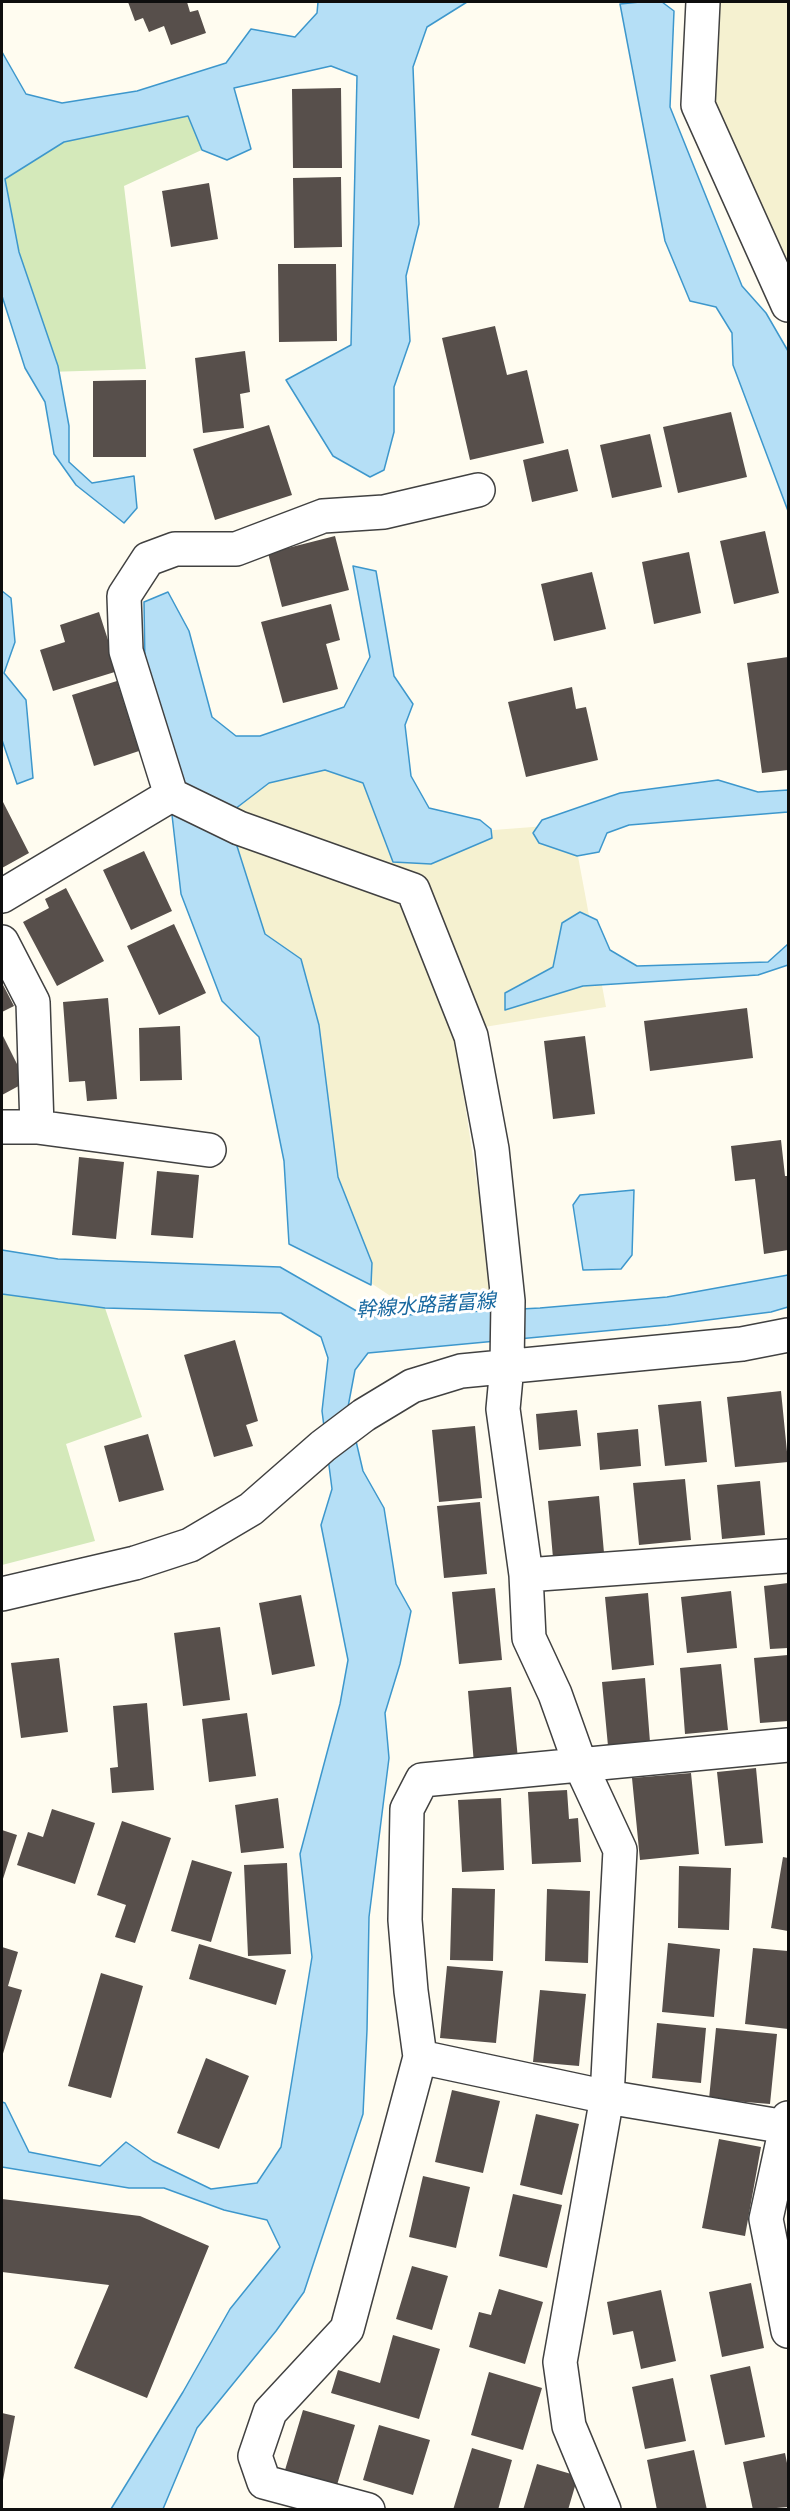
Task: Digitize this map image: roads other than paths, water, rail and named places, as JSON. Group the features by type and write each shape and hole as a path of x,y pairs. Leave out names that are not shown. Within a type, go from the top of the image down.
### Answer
{"street":[{"path":"703,2 698,105 789,305"},
{"path":"478,490 384,512 323,516 236,549 175,549 148,560 124,596 126,651 171,795 239,828 413,890 471,1036 492,1149 508,1301 507,1366 503,1409 526,1575 529,1638 555,1694 580,1764 620,1850 607,2097 560,2362 569,2426 604,2510"},
{"path":"2,896 171,795"},
{"path":"2,942 33,1002 37,1127"},
{"path":"2,1127 37,1127 209,1150"},
{"path":"2,1594 135,1563 190,1545 250,1509 323,1446 364,1415 412,1386 461,1371 742,1344 789,1335"},
{"path":"526,1575 789,1556"},
{"path":"369,2510 264,2482 255,2456 270,2412 347,2329 420,2057 405,1920 407,1809 422,1780 789,1745"},
{"path":"420,2057 607,2097 787,2123 766,2218 789,2331"}],"water":[{"path":"318,2 467,2 427,27 413,67 419,224 406,276 410,341 394,387 394,432 384,470 370,477 333,456 286,380 351,345 357,76 331,66 234,88 251,149 227,160 202,150 188,116 64,142 5,179 19,252 58,366 69,426 69,462 92,483 134,476 137,508 124,523 76,485 54,454 45,402 25,368 2,296 2,52 26,94 62,103 137,91 226,63 251,29 295,37 317,13"},
{"path":"662,2 674,11 670,107 742,286 766,313 788,351 788,511 733,365 732,333 716,307 690,301 665,241 620,4"},
{"path":"353,566 376,571 394,676 413,704 405,725 411,776 429,808 480,820 491,829 492,838 431,864 393,862 363,783 325,770 269,783 235,809 236,843 265,934 301,959 319,1025 338,1177 372,1263 371,1285 289,1244 284,1161 259,1037 222,1001 181,894 172,815 184,781 145,667 144,602 168,592 189,631 212,717 236,736 260,736 344,707 370,657"},
{"path":"2,591 11,598 15,642 4,673 26,700 33,778 17,784 2,740"},
{"path":"718,780 758,792 788,790 788,812 629,825 607,833 599,852 577,856 539,843 533,833 542,820 620,793"},
{"path":"580,912 597,920 610,950 637,966 768,962 788,944 788,965 758,975 583,986 505,1010 505,993 553,967 562,923"},
{"path":"634,1190 632,1255 621,1269 583,1270 573,1205 580,1195"},
{"path":"2,1250 58,1259 280,1267 367,1317 540,1308 667,1297 788,1275 788,1307 771,1312 668,1325 368,1353 355,1370 348,1407 363,1471 384,1508 396,1584 411,1611 400,1664 385,1713 389,1758 369,1917 363,2114 304,2292 276,2331 197,2428 163,2509 111,2509 183,2392 230,2309 280,2247 267,2220 224,2210 164,2188 129,2188 2,2167 2,2102 5,2103 29,2152 100,2166 126,2142 153,2161 211,2189 257,2183 281,2147 312,1957 300,1854 340,1704 348,1660 321,1525 332,1489 322,1411 328,1358 321,1337 281,1313 105,1308 2,1294"}],"water label":[{"name":"幹線水路諸富線","path":"426,1308"}]}
